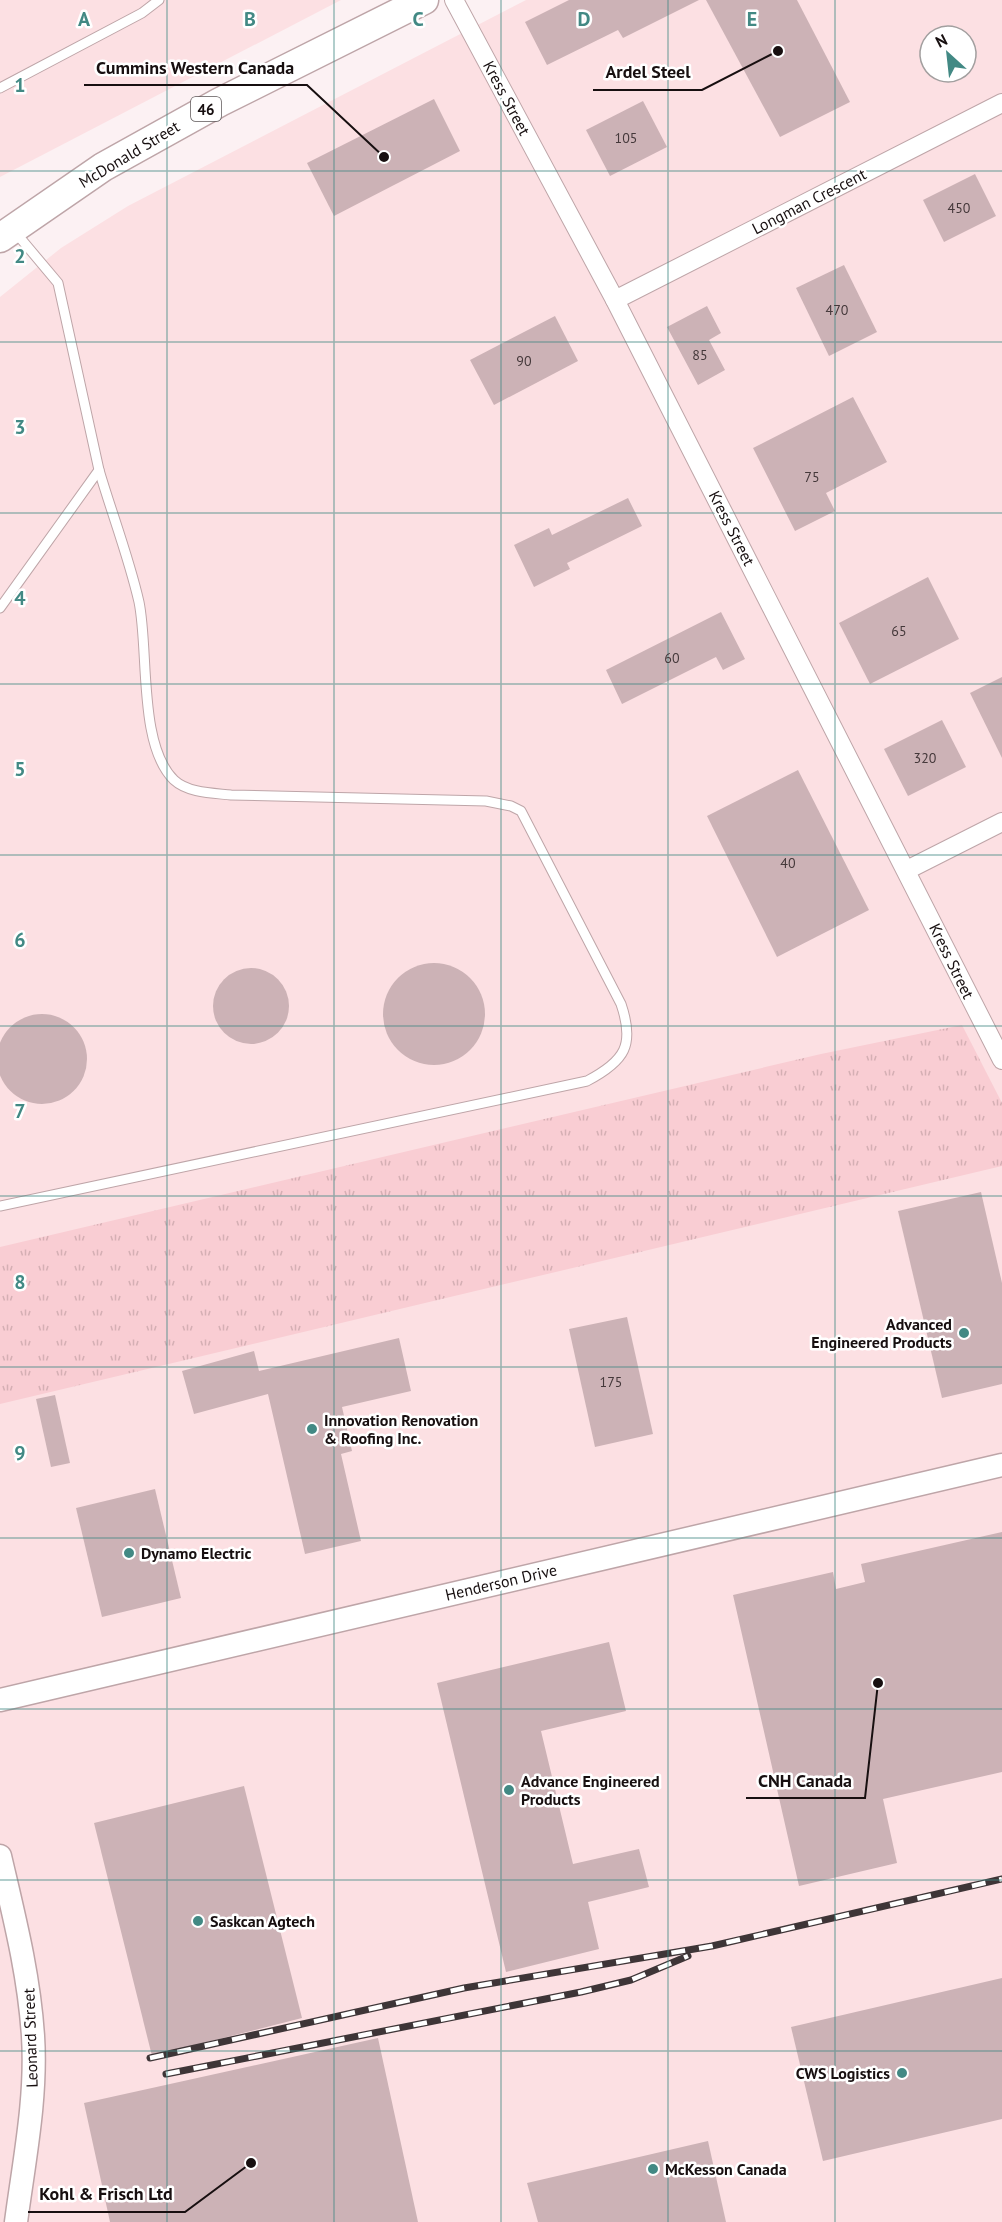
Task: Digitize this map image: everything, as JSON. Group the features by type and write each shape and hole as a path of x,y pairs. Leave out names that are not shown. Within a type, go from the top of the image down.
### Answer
{"main road":[{"name":"McDonald Street","path":"6,233 103,167 210,107 424,0"}],"street":[{"name":"Kress Street","path":"454,0 615,300 1002,1060"},
{"name":"Longman Crescent","path":"615,300 1002,103"},
{"path":"907,870 1002,822"},
{"name":"Henderson Drive","path":"0,1700 1002,1465"},
{"name":"Leonard Street","path":"0,1856 27,1971 33,2037 33,2094 16,2222"}],"lane":[{"path":"0,88 142,13 159,0"},
{"path":"0,1206 587,1081 608,1070 628,1040 628,1026 621,1004 521,811 511,806 486,801 231,795 190,789 174,780 161,761 150,724 139,603 99,470 58,284 6,233"},
{"path":"0,608 99,470"}],"shaded area":[{"path":"0,0 341,0 0,177"},
{"path":"526,0 1002,0 1002,2222 0,2222 0,297 61,248 128,206"}],"green space":[{"path":"962,1025 1002,1103 1002,1166 0,1404 0,1247 821,1054"}],"building":[{"path":"569,0 699,0 623,38 618,30 547,65 525,22"},
{"path":"706,0 797,0 850,102 780,137"},
{"path":"434,99 460,151 334,216 307,163"},
{"path":"643,101 667,147 610,176 586,130"},
{"path":"975,174 996,216 944,242 923,200"},
{"path":"844,265 877,332 829,356 796,288"},
{"path":"707,306 721,333 709,340 725,370 698,385 667,327"},
{"path":"555,316 578,361 494,405 470,360"},
{"path":"853,397 887,462 826,493 835,511 795,531 753,448"},
{"path":"628,498 642,526 567,563 570,569 534,587 514,545 549,528 552,535"},
{"path":"928,577 959,639 870,684 839,623"},
{"path":"721,612 745,659 723,670 716,657 622,704 606,670"},
{"path":"1002,677 1002,758 970,693"},
{"path":"942,720 966,767 908,796 884,749"},
{"path":"798,770 869,910 777,957 707,816"},
{"path":"434,963 453,967 470,978 481,995 485,1014 481,1033 470,1050 453,1061 434,1065 415,1061 398,1050 387,1033 383,1014 387,995 398,978 415,967"},
{"path":"244,968 258,968 272,974 283,985 289,999 286,1021 278,1033 258,1044 244,1044 230,1038 219,1027 213,1013 213,999 219,985 230,974"},
{"path":"42,1014 59,1018 74,1027 83,1042 87,1059 83,1076 74,1091 59,1100 42,1104 25,1100 10,1091 1,1076 -3,1059 1,1042 10,1027 25,1018"},
{"name":"Advanced Engineered Products","path":"981,1192 1002,1283 1002,1384 942,1398 898,1211"},
{"path":"627,1317 653,1434 595,1447 569,1329"},
{"name":"Innovation Renovation & Roofing Inc.","path":"399,1338 411,1391 342,1407 352,1451 341,1454 361,1541 305,1554 268,1394 194,1414 182,1371 254,1351 259,1371"},
{"path":"55,1395 70,1463 51,1467 36,1399"},
{"name":"Dynamo Electric","path":"155,1489 181,1598 102,1617 76,1508"},
{"path":"1002,1532 1002,1772 883,1799 897,1863 799,1886 733,1595 833,1572 836,1589 865,1582 861,1564"},
{"name":"Advance Engineered Products","path":"609,1642 626,1711 541,1731 573,1864 639,1849 649,1887 588,1902 599,1949 506,1972 437,1683"},
{"name":"Saskcan Agtech","path":"244,1786 302,2018 152,2056 94,1823"},
{"name":"CWS Logistics","path":"1002,1978 1002,2119 823,2161 791,2027"},
{"path":"378,2038 418,2222 110,2222 84,2103"},
{"name":"McKesson Canada","path":"708,2141 726,2222 538,2222 527,2183"}],"railway":[{"path":"150,2058 464,1988 712,1946 1002,1879"},
{"path":"166,2074 581,1992 631,1980 688,1956"}],"place":[{"name":"Ardel Steel","path":"778,51"},
{"name":"Cummins Western Canada","path":"384,157"},
{"name":"Advanced Engineered Products","path":"964,1333"},
{"name":"Innovation Renovation & Roofing Inc.","path":"312,1429"},
{"name":"Dynamo Electric","path":"129,1553"},
{"name":"CNH Canada","path":"878,1683"},
{"name":"Advance Engineered Products","path":"509,1790"},
{"name":"Saskcan Agtech","path":"198,1921"},
{"name":"CWS Logistics","path":"902,2073"},
{"name":"Kohl & Frisch Ltd","path":"251,2163"},
{"name":"McKesson Canada","path":"653,2169"}]}
